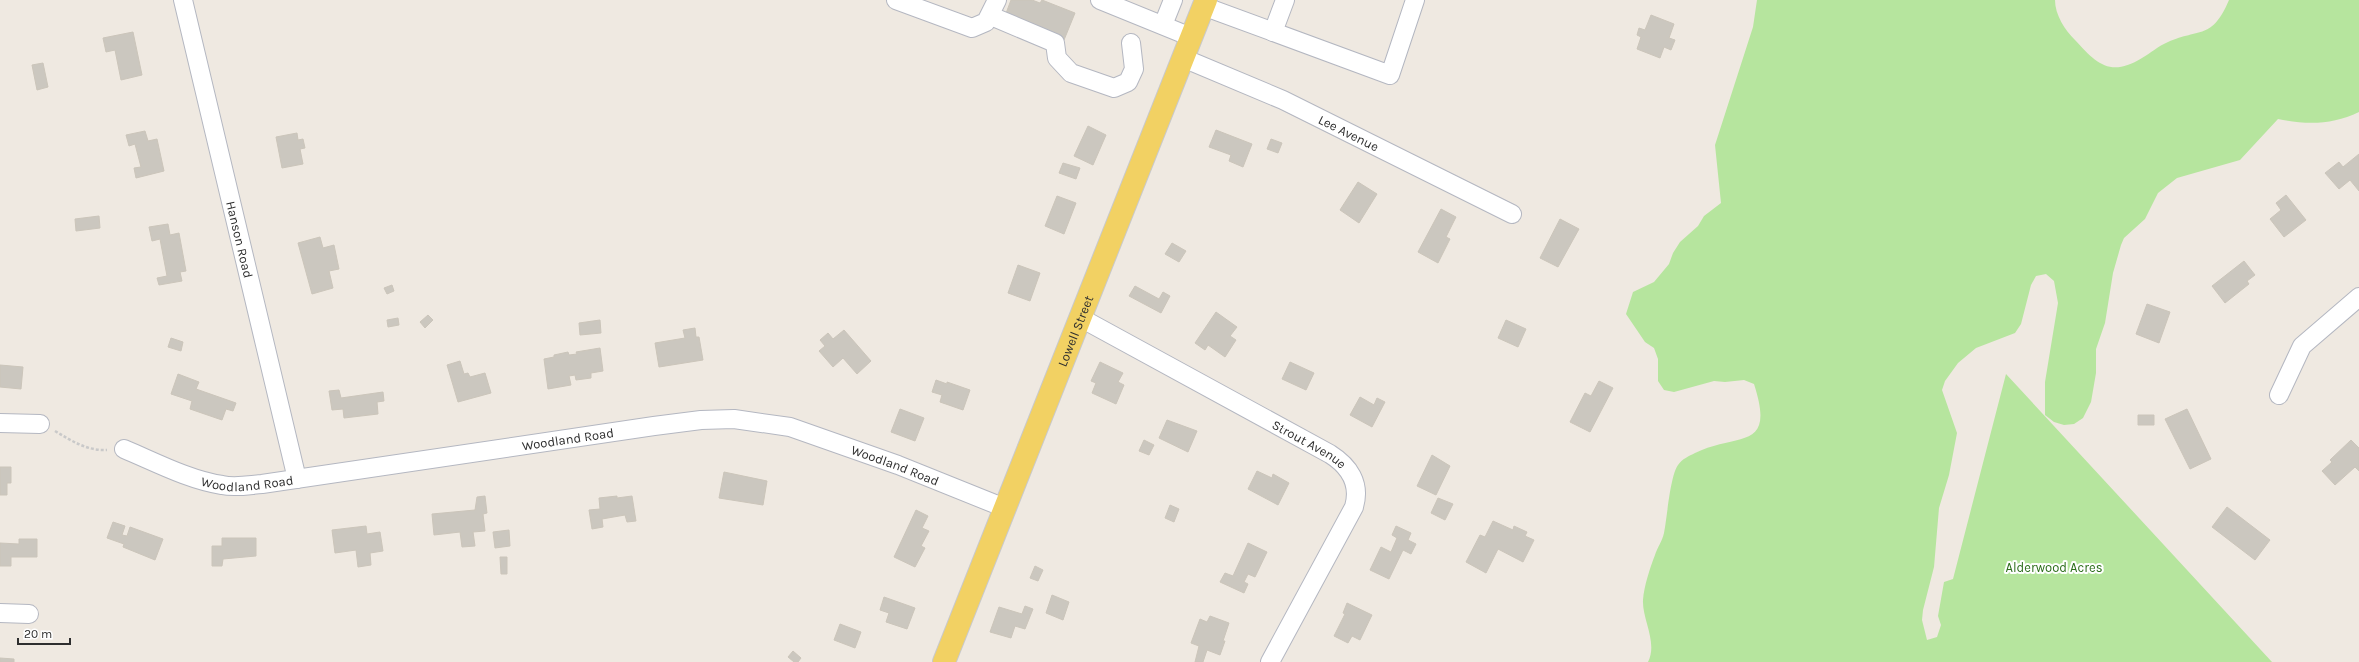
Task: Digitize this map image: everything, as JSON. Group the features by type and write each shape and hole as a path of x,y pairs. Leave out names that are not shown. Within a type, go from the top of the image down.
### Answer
{"main road":[{"name":"Lowell Street","path":"944,662 1079,317 1205,3"}],"street":[{"name":"Hanson Road","path":"183,0 297,479"},
{"path":"896,0 968,28 980,27 994,8 1055,43 1057,58 1071,73 1114,88 1128,82 1134,69 1131,43"},
{"path":"1100,0 1191,37"},
{"path":"1163,25 1173,0"},
{"path":"1273,32 1285,0"},
{"path":"1205,3 1273,32 1390,74 1415,0"},
{"name":"Lee Avenue","path":"1183,58 1283,100 1512,214"},
{"path":"2279,395 2302,346 2359,297"},
{"name":"Strout Avenue","path":"1079,317 1330,454 1350,472 1356,488 1354,507 1270,662"},
{"name":"Woodland Road","path":"124,449 197,478 223,486 262,484 654,426 701,420 734,419 776,424 816,434 1005,508"},
{"path":"0,423 40,424"},
{"path":"0,613 29,614"}],"path":[{"path":"40,424 77,445 100,451 124,449"}],"green space":[{"name":"Alderwood Acres","path":"1757,0 2055,0 2055,6 2059,17 2071,36 2097,61 2112,67 2121,67 2131,64 2164,44 2204,31 2211,27 2223,13 2229,0 2359,0 2359,112 2329,122 2319,123 2278,119 2240,160 2177,178 2158,193 2145,219 2124,238 2113,273 2105,323 2096,349 2096,373 2091,402 2083,418 2074,424 2064,425 2054,422 2045,415 2045,382 2058,303 2054,281 2046,274 2036,276 2031,285 2021,324 2015,333 1976,348 1958,363 1945,381 1942,390 1957,433 1949,475 1939,508 1934,567 1923,610 1922,620 1927,640 1937,637 1941,625 1938,616 1944,582 1953,579 2006,374 2272,662 1648,662 1651,655 1651,639 1643,607 1643,600 1651,566 1664,533 1675,471 1682,461 1695,453 1749,436 1756,430 1760,421 1760,406 1754,384 1744,380 1725,382 1714,381 1674,392 1664,390 1658,381 1658,359 1654,348 1645,342 1626,314 1633,292 1654,282 1669,264 1673,253 1680,242 1698,226 1704,216 1721,203 1715,145 1753,27"}],"building":[{"path":"1011,0 1032,0 1040,3 1042,0 1075,13 1064,40 1005,16"},
{"path":"1651,15 1674,24 1669,38 1675,40 1671,50 1664,47 1660,58 1637,49 1641,37 1637,35 1639,28 1645,30"},
{"path":"133,32 142,75 121,80 115,50 106,52 103,38"},
{"path":"43,63 48,87 37,90 32,65"},
{"path":"1088,126 1106,135 1093,165 1074,156"},
{"path":"1216,130 1252,144 1243,167 1229,161 1231,155 1209,147"},
{"path":"145,131 148,141 157,139 164,171 136,178 134,168 141,167 135,144 129,146 126,135"},
{"path":"297,133 298,140 303,139 305,148 300,149 303,164 282,168 276,137"},
{"path":"1271,139 1282,143 1278,153 1267,149"},
{"path":"2359,154 2359,191 2350,180 2339,189 2325,173 2339,162 2343,167"},
{"path":"1063,163 1080,168 1076,179 1059,173"},
{"path":"1358,182 1377,194 1359,223 1340,210"},
{"path":"2286,195 2306,220 2284,237 2270,219 2281,210 2276,203"},
{"path":"1057,196 1076,203 1064,234 1045,226"},
{"path":"1441,209 1456,217 1446,237 1450,239 1438,263 1418,252"},
{"path":"99,216 100,228 76,231 75,219"},
{"path":"1560,219 1579,229 1558,267 1540,258"},
{"path":"168,224 170,235 179,233 186,271 180,272 182,281 159,285 157,278 167,276 160,239 152,241 149,227"},
{"path":"320,237 323,248 334,245 339,269 329,271 333,288 312,294 298,243"},
{"path":"1172,243 1186,251 1179,262 1165,254"},
{"path":"2244,261 2255,275 2247,281 2249,284 2225,303 2212,286"},
{"path":"1018,265 1040,273 1030,301 1008,293"},
{"path":"392,285 394,291 387,294 384,288"},
{"path":"1135,286 1159,299 1163,292 1170,296 1161,313 1129,296"},
{"path":"2147,304 2170,312 2159,343 2136,334"},
{"path":"1216,312 1237,327 1230,336 1236,340 1225,357 1208,345 1205,350 1195,343"},
{"path":"428,315 433,320 425,328 420,322"},
{"path":"398,318 399,325 388,327 387,320"},
{"path":"600,320 601,333 580,335 579,323"},
{"path":"1506,320 1526,329 1518,347 1498,338"},
{"path":"695,328 696,337 699,337 703,360 659,367 655,343 685,338 683,330"},
{"path":"844,330 871,361 857,374 843,358 833,367 819,351 825,346 820,340 828,333 833,339"},
{"path":"171,338 183,342 181,351 168,347"},
{"path":"600,348 603,371 591,373 591,378 576,380 575,375 569,376 571,385 548,389 544,359 568,352 569,355 577,354 576,352"},
{"path":"460,361 464,374 468,373 470,377 485,373 491,393 458,402 447,365"},
{"path":"1100,362 1123,373 1118,382 1124,385 1116,404 1092,393 1096,383 1091,381"},
{"path":"1290,362 1314,373 1306,390 1282,379"},
{"path":"0,365 23,367 21,389 0,387"},
{"path":"178,374 199,382 196,389 236,403 233,411 226,409 222,420 190,409 192,401 171,394"},
{"path":"936,380 970,390 963,410 940,402 942,395 932,392"},
{"path":"1599,381 1613,388 1590,432 1570,422 1585,393 1591,396"},
{"path":"339,390 341,398 383,392 384,401 377,402 378,414 344,418 343,409 332,410 329,391"},
{"path":"1360,397 1374,405 1377,398 1385,402 1372,427 1350,415"},
{"path":"900,409 924,418 915,441 891,432"},
{"path":"2187,409 2211,459 2190,469 2165,419"},
{"path":"2138,415 2154,415 2154,425 2138,425"},
{"path":"1167,420 1197,431 1188,452 1159,438"},
{"path":"1144,440 1154,445 1149,455 1139,451"},
{"path":"2351,440 2359,448 2359,471 2355,467 2335,485 2322,471 2332,462 2330,460"},
{"path":"1432,455 1450,466 1436,495 1417,486"},
{"path":"0,467 11,467 11,483 7,483 7,495 0,495"},
{"path":"1257,471 1272,478 1273,474 1289,483 1278,505 1248,489"},
{"path":"724,472 767,481 763,505 719,498"},
{"path":"485,496 487,513 483,514 485,531 473,532 475,546 462,547 460,532 434,535 432,514 475,510 477,497"},
{"path":"617,496 617,498 632,496 636,521 627,522 625,515 602,519 603,527 592,529 589,510 600,509 599,498"},
{"path":"1438,498 1453,504 1445,520 1431,513"},
{"path":"1170,505 1179,509 1174,522 1165,518"},
{"path":"2227,507 2270,540 2255,560 2212,527"},
{"path":"916,510 928,516 922,528 929,531 921,546 925,548 915,567 894,557"},
{"path":"1493,521 1513,530 1514,526 1527,532 1525,536 1534,540 1523,562 1498,549 1486,573 1466,562 1480,535 1485,537"},
{"path":"113,522 125,526 122,535 127,536 130,527 163,539 155,560 123,547 124,544 107,538"},
{"path":"366,526 367,534 380,532 383,551 370,553 371,565 358,567 356,550 335,553 332,530"},
{"path":"1396,526 1411,533 1408,540 1416,544 1411,554 1403,550 1389,579 1370,570 1381,547 1391,552 1397,538 1392,535"},
{"path":"509,530 510,546 495,548 493,532"},
{"path":"222,538 256,538 256,556 223,559 222,566 212,566 212,546 222,546"},
{"path":"19,539 37,539 37,557 11,557 11,566 0,566 0,543 19,544"},
{"path":"1248,543 1267,552 1255,577 1248,574 1244,582 1248,584 1244,593 1220,582 1225,573 1233,576"},
{"path":"500,557 507,557 507,574 501,574"},
{"path":"1035,566 1043,570 1038,581 1030,578"},
{"path":"1052,595 1069,602 1063,620 1046,613"},
{"path":"884,597 915,608 907,629 886,622 889,613 880,610"},
{"path":"1347,603 1372,615 1360,640 1352,636 1348,643 1334,636 1345,614 1343,613"},
{"path":"1025,606 1033,609 1025,629 1015,626 1011,638 990,632 999,607 1022,614"},
{"path":"1210,616 1229,623 1223,641 1225,641 1220,655 1207,650 1203,662 1195,662 1199,646 1191,643 1200,619 1207,622"},
{"path":"840,624 861,632 855,648 834,640"},
{"path":"793,651 801,658 798,662 794,662 788,657"},
{"path":"0,658 14,659 14,662 0,662"}]}
